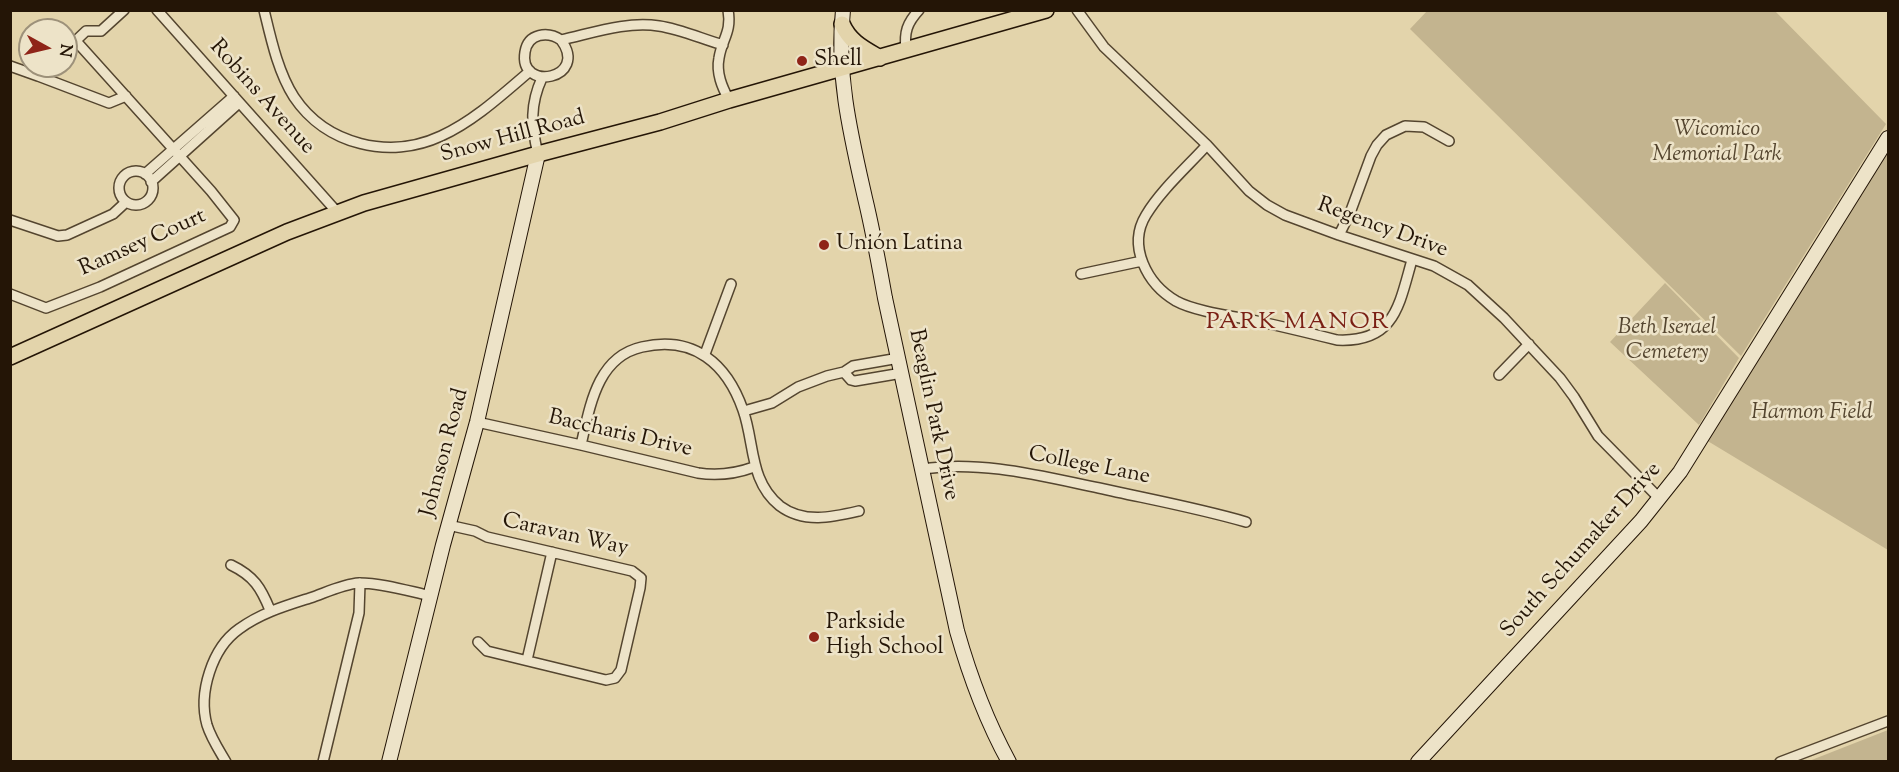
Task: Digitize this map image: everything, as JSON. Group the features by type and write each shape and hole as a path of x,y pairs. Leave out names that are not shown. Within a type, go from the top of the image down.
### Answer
{"main road":[{"name":"Snow Hill Road","path":"10,357 278,236 337,212 400,192 660,122 729,100 1046,10"},
{"path":"843,17 845,32 856,44 880,57"}],"street":[{"path":"78,39 86,31 101,32 124,10"},
{"name":"Robins Avenue","path":"156,10 337,212"},
{"path":"264,10 282,72 304,111 333,133 367,145 386,148 410,146 441,136 469,120 530,71"},
{"path":"728,10 729,26 718,59 721,85 729,100"},
{"path":"906,50 906,29 919,10"},
{"name":"Regency Drive","path":"1077,10 1104,46 1207,145 1249,191 1267,205 1285,215 1339,235 1434,266 1468,285 1529,344 1567,387 1598,436 1660,499"},
{"name":"Beaglin Park Drive","path":"843,17 841,69 850,136 957,631 984,712 1009,762"},
{"path":"561,40 623,26 640,25 661,26 723,45"},
{"path":"549,34 561,40 568,52 566,66 556,75 542,78 530,71 524,60 524,54 530,41 535,37 549,34"},
{"name":"Ramsey Court","path":"10,294 46,308 100,287 230,227 234,220 78,43"},
{"path":"43,78 109,103 126,96"},
{"path":"538,154 532,117 536,90 542,78"},
{"path":"148,178 236,100"},
{"path":"1339,235 1350,213 1371,156 1386,135 1405,126 1424,127 1449,141"},
{"name":"South Schumaker Drive","path":"1418,762 1660,499 1680,472 1888,138"},
{"path":"1207,145 1146,215 1139,231 1138,248 1142,261 1157,286 1178,302 1337,340 1354,341 1370,336 1389,323 1400,302 1412,260"},
{"name":"Johnson Road","path":"389,762 448,525 477,422 538,154"},
{"path":"136,172 148,178 153,188 148,200 138,205 126,202 119,191 122,179 136,172"},
{"path":"10,220 58,236 67,235 113,214 126,202"},
{"path":"1081,274 1142,261"},
{"path":"705,354 731,284"},
{"path":"1499,375 1529,344"},
{"path":"581,445 600,377 608,367 623,355 645,346 666,345 687,348 705,354 717,365 731,384 744,411 758,478 781,507 798,514 824,519 860,511"},
{"path":"744,411 772,403 812,381 844,372 853,366 899,358"},
{"path":"844,372 855,381 902,373"},
{"name":"Baccharis Drive","path":"477,422 698,473 727,474 754,467"},
{"name":"College Lane","path":"922,469 946,465 1001,469 1162,501 1246,522"},
{"name":"Caravan Way","path":"448,525 475,531 487,537 637,574 642,582 621,670 615,678 606,680 487,651 478,642"},
{"path":"527,660 552,552"},
{"path":"231,565 245,572 261,589 270,610"},
{"path":"226,762 207,724 204,705 212,666 222,647 237,630 270,610 360,583 431,596"},
{"path":"323,762 359,613 360,583"},
{"path":"1780,762 1888,721"}],"green space":[{"name":"Wicomico Memorial Park","path":"1427,11 1775,11 1886,124 1741,356 1410,29"},
{"name":"Harmon Field","path":"1888,138 1888,550 1706,440"},
{"name":"Beth Iserael Cemetery","path":"1665,283 1739,358 1699,425 1610,342"},
{"path":"1888,730 1888,761 1809,761"}],"place":[{"name":"Shell","path":"802,61"},
{"name":"Unión Latina","path":"824,245"},
{"name":"Parkside High School","path":"814,637"}],"district":[{"name":"PARK MANOR","path":"1298,324"}]}
